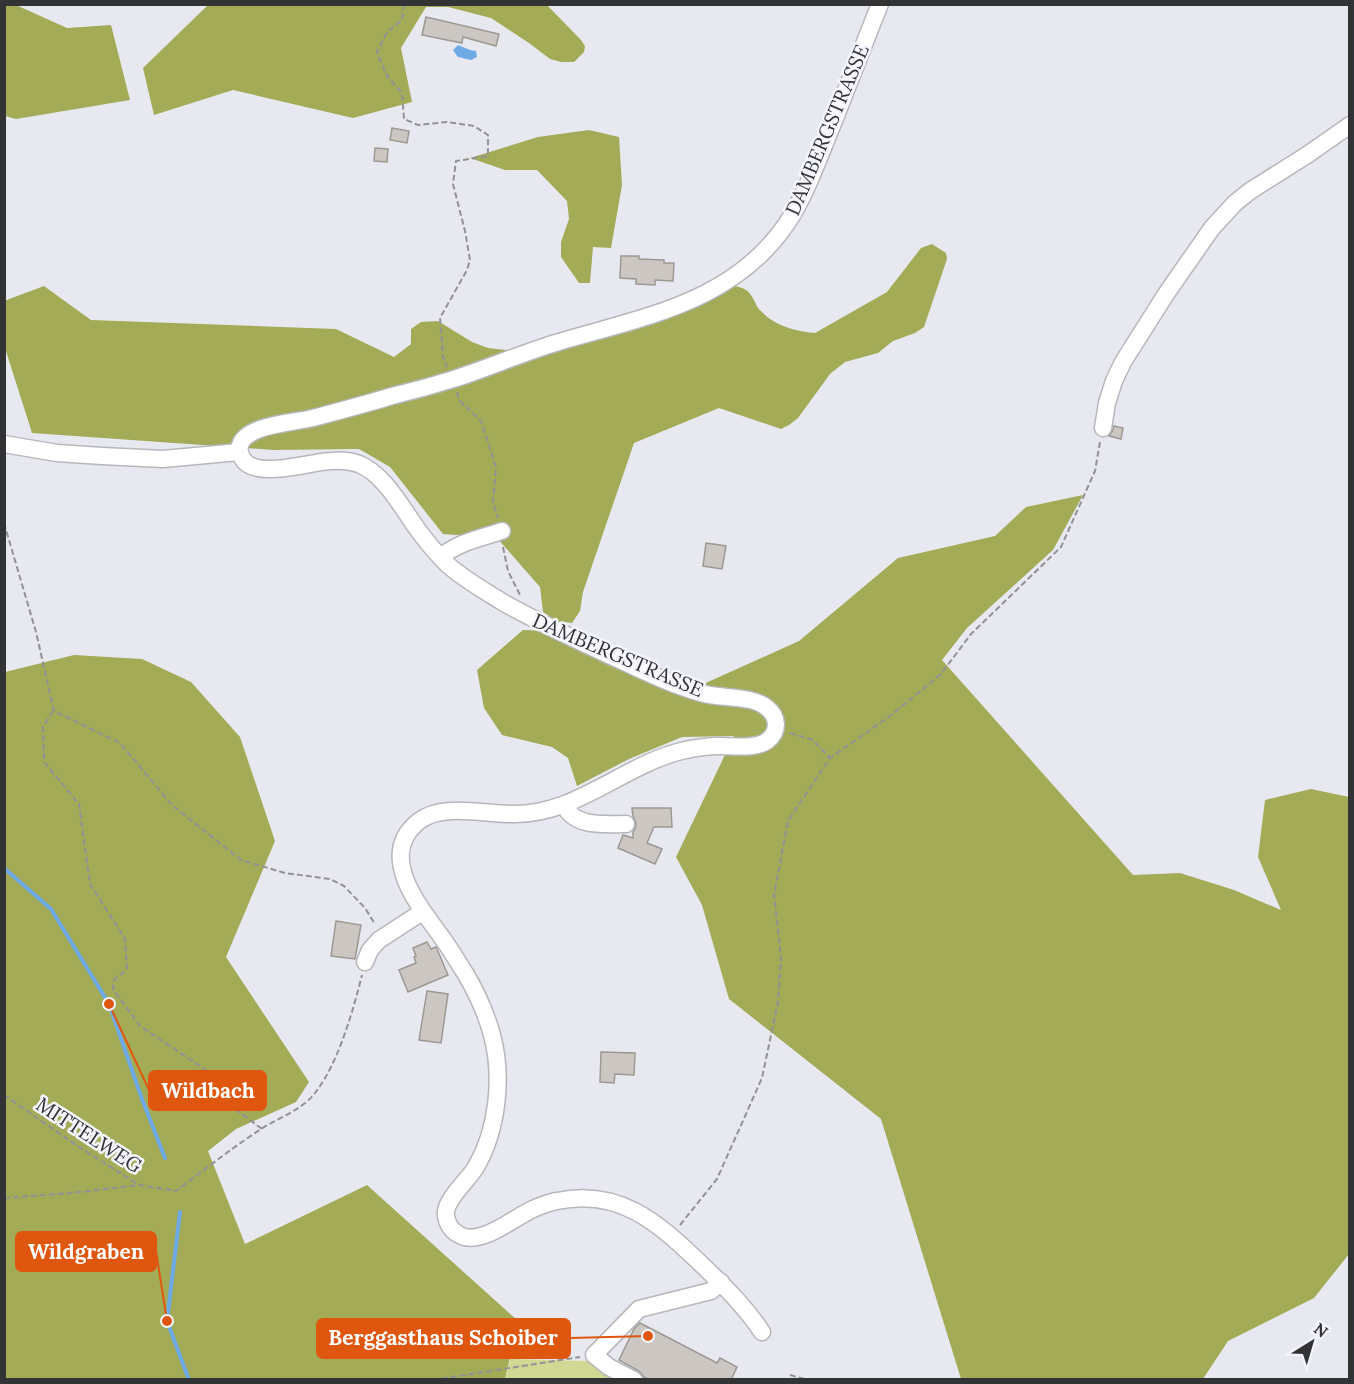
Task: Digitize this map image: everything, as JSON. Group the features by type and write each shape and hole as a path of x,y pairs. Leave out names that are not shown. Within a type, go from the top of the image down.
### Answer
{"street":[{"name":"DAMBERGSTRASSE","path":"776,729 776,720 772,711 762,704 699,693 679,685 570,638 523,614 466,579 450,567 424,538 390,491 368,468 334,460 265,469 252,466 243,460 239,452 240,444 245,436 254,431 309,419 452,380 543,347 681,305 730,280 774,240 788,221 808,184 879,4"},
{"path":"1103,428 1107,403 1123,362 1166,294 1212,228 1250,191 1308,155 1350,125"},
{"path":"4,444 57,453 163,459 239,452"},
{"path":"441,557 460,545 502,531"},
{"path":"762,1332 721,1282 671,1236 654,1221 617,1203 597,1199 554,1201 534,1208 485,1235 472,1238 460,1236 452,1230 447,1222 446,1212 449,1204 480,1161 492,1123 497,1081 494,1041 478,995 410,891 400,860 409,832 429,815 442,812 532,814 547,811 668,755 711,746 755,746 765,743 776,729"},
{"path":"564,805 567,811 580,820 601,824 626,824"},
{"path":"365,962 370,950 383,937 423,912"},
{"path":"634,1380 609,1367 594,1355 639,1309 711,1291 721,1282"}],"path":[{"path":"404,4 402,20 387,32 377,52 387,76 402,93 404,119 418,125 447,122 474,126 488,135 488,156 456,161 453,184 470,260 467,270 440,318 442,356 459,400 481,421 496,467 493,502 502,531 508,572 524,603 523,614"},
{"path":"687,1217 717,1179 762,1078 778,1002 781,956 774,895 788,821 830,759 890,716 941,674 971,634 1061,547 1095,471 1103,428"},
{"path":"4,522 36,633 54,711 43,727 44,762 79,804 90,885 125,939 127,969 114,980 113,989 140,1026 212,1074 226,1102 262,1129"},
{"path":"54,711 120,743 172,805 241,860 285,873 330,879 344,886 365,908 383,937"},
{"path":"776,729 813,740 830,759"},
{"name":"MITTELWEG","path":"4,1095 139,1185 176,1191 314,1095 329,1073 348,1024 365,962"},
{"path":"4,1198 139,1185"},
{"path":"433,1380 594,1355"},
{"path":"790,1375 808,1380"}],"green space":[{"path":"5,4 16,5 67,28 111,25 130,100 16,119 5,116"},
{"path":"209,4 547,5 585,46 584,52 574,62 561,62 550,59 491,18 448,7 426,7 401,48 412,102 353,118 233,90 154,115 143,68"},
{"path":"589,130 619,137 622,185 611,248 593,247 590,283 579,283 561,257 561,242 569,219 567,201 537,170 505,170 470,158 538,137"},
{"path":"932,244 946,253 947,259 924,327 893,341 878,353 845,362 830,374 798,418 789,425 781,429 719,408 634,443 583,592 580,611 572,623 557,621 543,612 540,587 497,538 443,534 390,467 359,449 274,450 32,433 5,348 4,301 44,286 91,320 336,329 394,357 411,344 411,329 421,322 438,321 472,342 488,348 515,351 730,285 748,291 759,309 778,324 815,333 887,292 921,248"},
{"path":"1083,495 1053,550 967,628 942,660 1133,875 1180,873 1234,890 1281,910 1258,857 1265,800 1311,789 1349,797 1349,1254 1314,1298 1228,1341 1203,1379 961,1379 881,1119 729,999 702,905 676,857 734,736 682,737 629,759 577,786 568,758 552,747 502,735 484,708 477,670 523,630 545,631 688,691 799,641 898,558 995,536 1026,507"},
{"path":"74,655 142,659 191,682 240,737 275,841 226,957 309,1082 296,1102 236,1129 208,1151 245,1244 367,1185 518,1321 505,1379 5,1379 5,672"},
{"path":"510,1359 588,1361 623,1379 505,1380"}],"water":[{"path":"458,45 476,51 477,57 471,60 458,57 453,50"}],"building":[{"path":"426,17 499,34 496,46 463,37 462,43 422,35"},
{"path":"392,128 409,131 407,143 390,140"},
{"path":"375,148 388,149 387,162 374,161"},
{"path":"621,256 639,256 639,259 664,260 664,263 674,263 673,281 655,280 655,285 636,284 636,279 620,278"},
{"path":"1114,426 1123,428 1121,439 1109,436"},
{"path":"706,543 726,546 722,569 703,566"},
{"path":"632,808 671,808 672,827 654,827 647,843 662,849 655,864 618,848 623,835 633,838 636,823"},
{"path":"336,921 361,925 355,959 331,956"},
{"path":"427,942 431,949 436,947 448,975 408,992 399,970 416,963 413,948"},
{"path":"427,991 448,994 441,1043 419,1040"},
{"path":"601,1052 635,1053 634,1075 615,1074 614,1083 600,1082"},
{"path":"640,1323 717,1363 720,1358 737,1367 731,1380 649,1380 644,1377 639,1371 619,1360 634,1329"}],"waterway":[{"path":"4,868 51,909 109,1004 165,1158"},
{"path":"180,1212 167,1321 189,1380"}],"place":[{"name":"Wildbach","path":"109,1004"},
{"name":"Wildgraben","path":"167,1321"},
{"name":"Berggasthaus Schoiber","path":"648,1336"}]}
